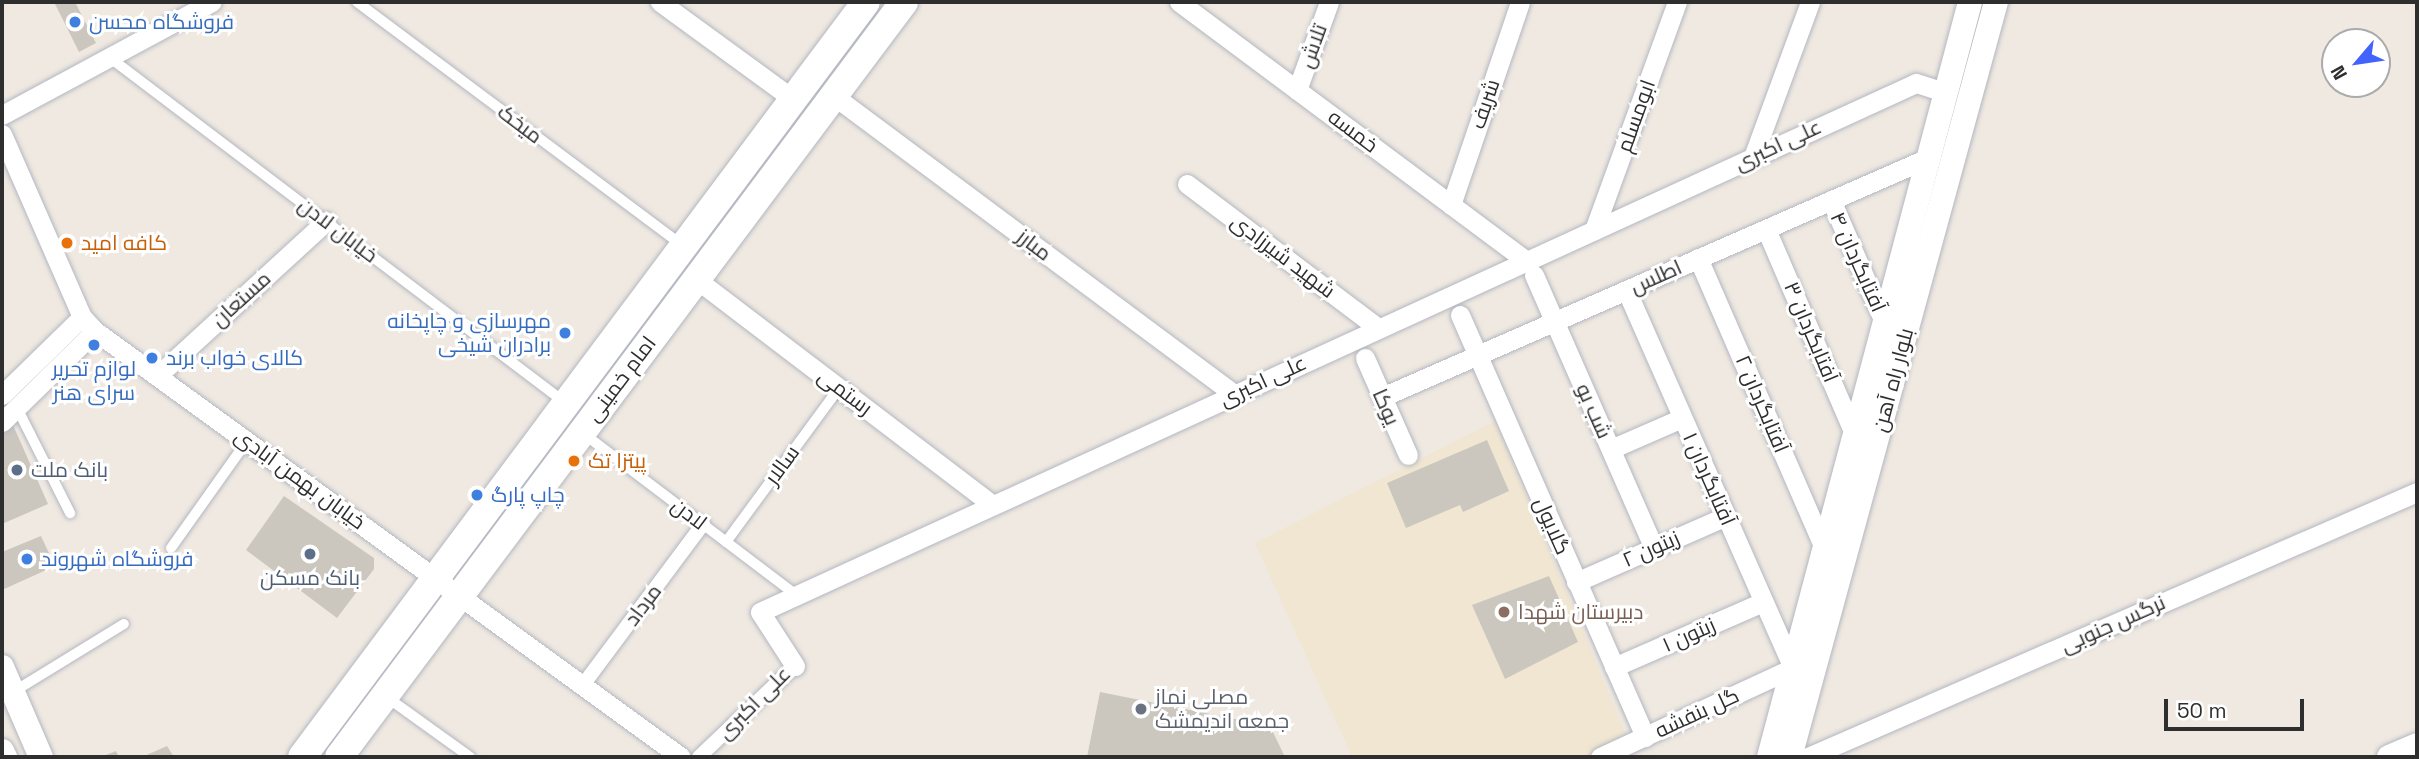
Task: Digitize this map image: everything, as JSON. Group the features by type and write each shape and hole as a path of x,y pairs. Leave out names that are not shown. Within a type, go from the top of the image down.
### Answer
{"main road":[{"name":"امام خمینی","path":"302,757 866,2"},
{"name":"امام خمینی","path":"339,757 904,2"}],"street":[{"path":"2,115 212,2"},
{"path":"660,2 793,99"},
{"name":"خمسه","path":"1179,2 1531,268"},
{"name":"تلاش","path":"1297,90 1329,2"},
{"name":"شریف","path":"1451,205 1520,2"},
{"name":"ابومسلم","path":"1594,230 1677,2"},
{"path":"1753,157 1810,2"},
{"name":"بلوار راه آهن","path":"1769,757 1970,2"},
{"name":"بلوار راه آهن","path":"1790,757 1996,2"},
{"name":"علی اکبری","path":"699,757 795,666 760,612 1378,328 1531,268 1594,230 1916,83 1947,93"},
{"name":"مبارز","path":"834,96 1234,394"},
{"path":"2,134 89,324"},
{"name":"اطلس","path":"1382,397 1930,157"},
{"name":"شهید شیرزادی","path":"1187,184 1378,328"},
{"name":"آفتابگردان ۴","path":"1831,200 1885,324"},
{"name":"مستعان","path":"157,376 326,222"},
{"name":"آفتابگردان ۳","path":"1766,229 1855,436"},
{"name":"آفتابگردان ۲","path":"1699,258 1825,550"},
{"name":"شب بو","path":"1531,268 1654,548"},
{"name":"رستمی","path":"696,279 993,505"},
{"name":"آفتابگردان ۱","path":"1626,290 1793,668"},
{"name":"گلایول","path":"1460,315 1645,737"},
{"path":"2,395 89,324"},
{"path":"2,422 89,324"},
{"name":"خیابان بهمن آبادی","path":"89,324 681,757"},
{"name":"یوکا","path":"1365,358 1408,455"},
{"path":"1611,449 1682,418"},
{"name":"نرگس جنوبی","path":"1808,757 2417,492"},
{"name":"زیتون ۲","path":"1576,582 1726,516"},
{"name":"مرداد","path":"583,685 703,524"},
{"name":"زیتون ۱","path":"1614,667 1763,602"},
{"path":"2,667 41,757"},
{"name":"گل بنفشه","path":"1600,757 1793,668"},
{"path":"2389,757 2417,745"},
{"path":"2,751 5,757"}],"lane":[{"name":"میخک","path":"357,2 683,247"},
{"name":"خیابان لادن","path":"109,57 566,404"},
{"name":"سالار","path":"726,542 839,388"},
{"path":"17,408 70,513"},
{"name":"لادن","path":"582,432 796,595"},
{"path":"171,548 247,441"},
{"path":"13,692 124,624"},
{"path":"385,696 470,757"}],"shaded area":[{"path":"1495,421 1628,740 1589,757 1352,757 1255,543"}],"building":[{"name":"فروشگاه محسن","path":"54,2 75,2 96,43 79,52"},
{"name":"بانک ملت","path":"13,425 48,504 2,524 2,435"},
{"path":"1487,440 1509,491 1463,512 1460,505 1406,528 1387,483"},
{"name":"بانک مسکن","path":"284,496 374,558 374,569 337,618 246,550"},
{"name":"فروشگاه شهروند","path":"41,536 55,566 2,590 2,552"},
{"path":"1549,576 1578,642 1505,679 1472,605"},
{"name":"مصلی نماز جمعه اندیمشک","path":"1100,692 1270,726 1285,757 1087,757"},
{"path":"167,746 174,757 142,757"},
{"path":"116,751 119,757 101,757"}],"place":[{"name":"فروشگاه محسن","path":"75,22"},
{"name":"کافه امید","path":"67,243"},
{"name":"مهرسازی و چاپخانه برادران شیخی","path":"565,333"},
{"name":"لوازم تحریر سرای هنر","path":"94,345"},
{"name":"کالای خواب برند","path":"152,358"},
{"name":"پیتزا تک","path":"574,461"},
{"name":"بانک ملت","path":"17,470"},
{"name":"چاپ پارگ","path":"477,495"},
{"name":"بانک مسکن","path":"310,554"},
{"name":"فروشگاه شهروند","path":"27,559"},
{"name":"دبیرستان شهدا","path":"1504,612"},
{"name":"مصلی نماز جمعه اندیمشک","path":"1141,709"}]}
